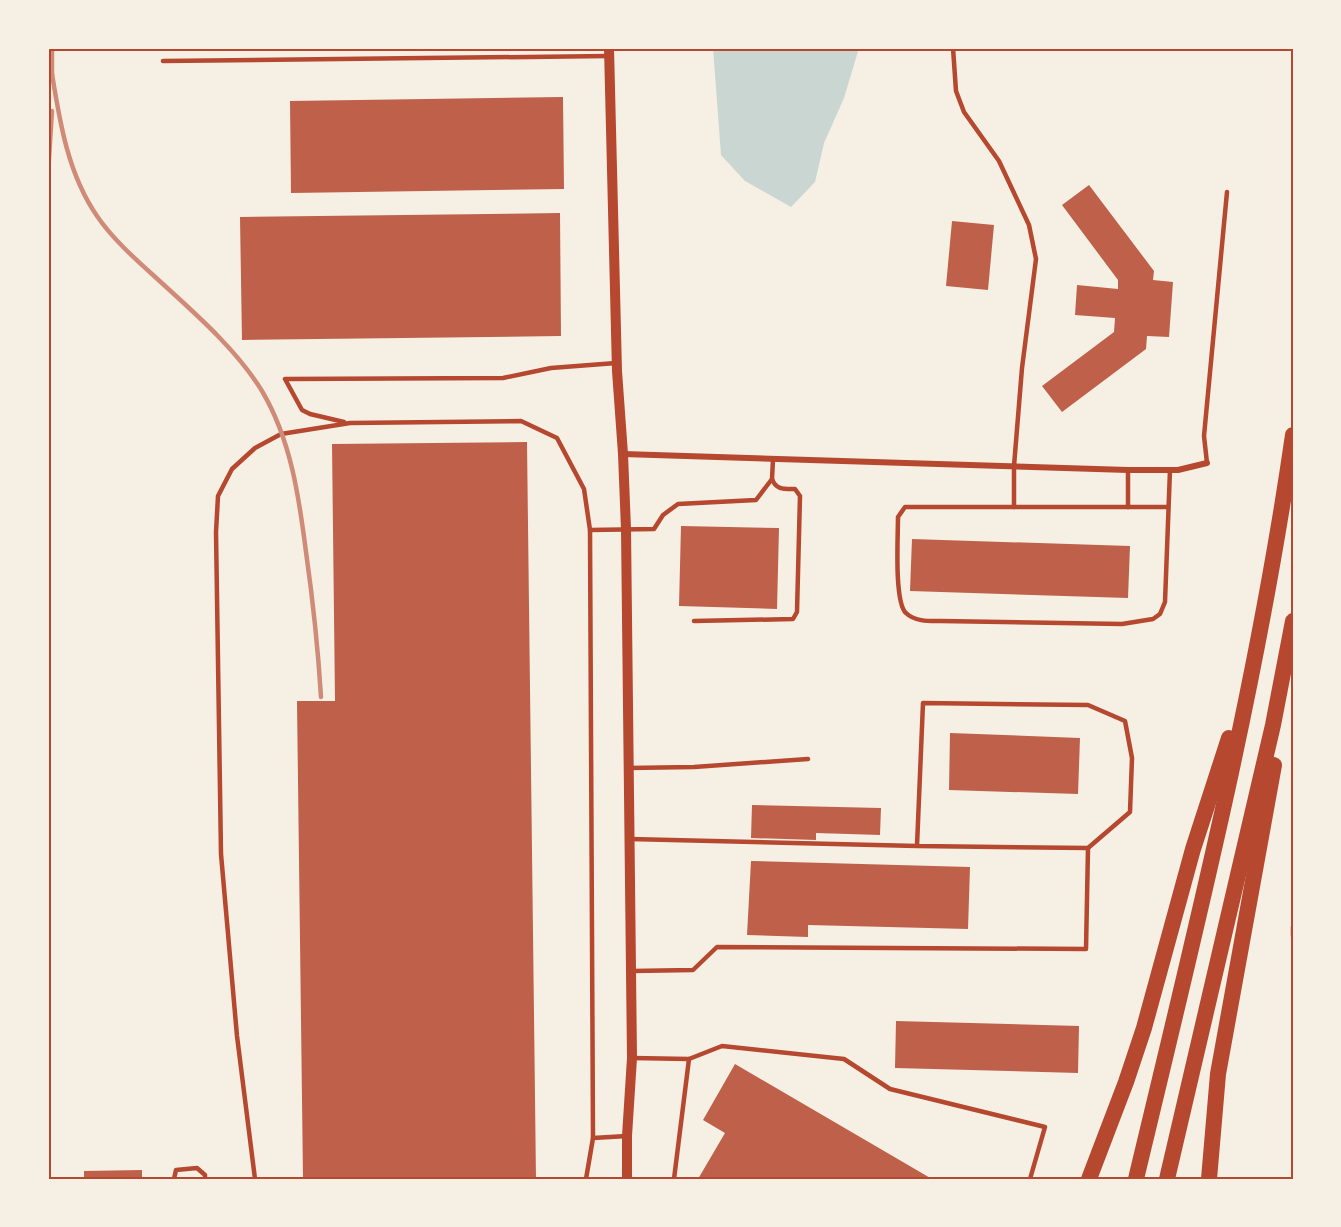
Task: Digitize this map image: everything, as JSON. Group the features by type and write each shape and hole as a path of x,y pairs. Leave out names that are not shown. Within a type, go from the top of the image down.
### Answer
{"highway":[{"path":"1136,1179 1219,826 1259,643 1293,435"},
{"path":"1167,1179 1273,725 1293,621"},
{"path":"1089,1179 1144,1028 1193,849 1259,643"},
{"path":"1209,1179 1218,1074 1259,858 1293,643"}],"street":[{"path":"609,52 616,363 626,530 633,1058 627,1136 627,1179"},
{"path":"623,454 1128,470 1170,470 1207,463"}],"lane":[{"path":"953,48 956,91 964,112 999,161 1029,225 1036,259 1022,368 1014,465 1014,507"},
{"path":"164,61 609,52"},
{"path":"1207,463 1204,436 1227,192"},
{"path":"350,423 320,417 302,410 285,379 503,378 551,368 616,363"},
{"path":"255,1179 237,1036 221,854 216,532 218,496 232,469 255,448 281,434 350,423 521,421 557,438 584,489 590,530 593,1138 586,1179"},
{"path":"694,621 793,620 797,612 800,496 795,489 780,489 775,486 772,479 772,459"},
{"path":"1128,470 1128,507"},
{"path":"1168,507 905,507 898,517 899,599 905,613 916,619 934,621 1122,624 1153,619 1160,614 1165,602 1170,470"},
{"path":"590,530 654,529 663,515 678,504 756,500 772,479"},
{"path":"630,839 917,846 1088,848 1130,812 1132,758 1125,721 1088,705 923,703 917,846"},
{"path":"628,768 694,767 808,759"},
{"path":"632,971 693,970 717,947 1086,949 1088,848"},
{"path":"1293,927 1293,936"},
{"path":"633,1058 689,1059 722,1046 844,1059 890,1089 1045,1127 1030,1179"},
{"path":"674,1179 689,1059"},
{"path":"593,1138 627,1136"},
{"path":"174,1179 176,1170 197,1168 205,1175 205,1179"}],"shaded area":[{"path":"713,48 859,48 844,98 824,143 815,182 791,207 745,181 721,155"}],"building":[{"path":"563,97 564,189 291,193 290,101"},
{"path":"1089,185 1154,271 1153,280 1173,282 1169,337 1147,336 1146,349 1062,412 1042,386 1114,332 1115,318 1075,315 1077,285 1118,289 1118,280 1062,205"},
{"path":"560,213 561,336 242,340 240,217"},
{"path":"952,221 994,225 988,290 946,286"},
{"path":"527,442 536,1179 303,1179 297,701 335,701 332,444"},
{"path":"681,526 779,528 777,609 679,606"},
{"path":"912,539 1130,546 1128,598 910,591"},
{"path":"950,733 1080,738 1078,794 949,790"},
{"path":"752,805 881,808 880,835 816,833 816,840 751,838"},
{"path":"751,861 970,867 968,929 808,925 808,937 747,935"},
{"path":"896,1021 1079,1026 1078,1073 895,1068"},
{"path":"735,1064 932,1179 698,1179 725,1133 703,1120"},
{"path":"142,1170 142,1179 84,1179 84,1171"}],"railway":[{"path":"52,48 52,81"},
{"path":"52,74 62,129 72,166 97,216 123,247 226,344 251,375 272,410 287,449 300,511 313,606 321,697"},
{"path":"48,174 52,111"}]}
